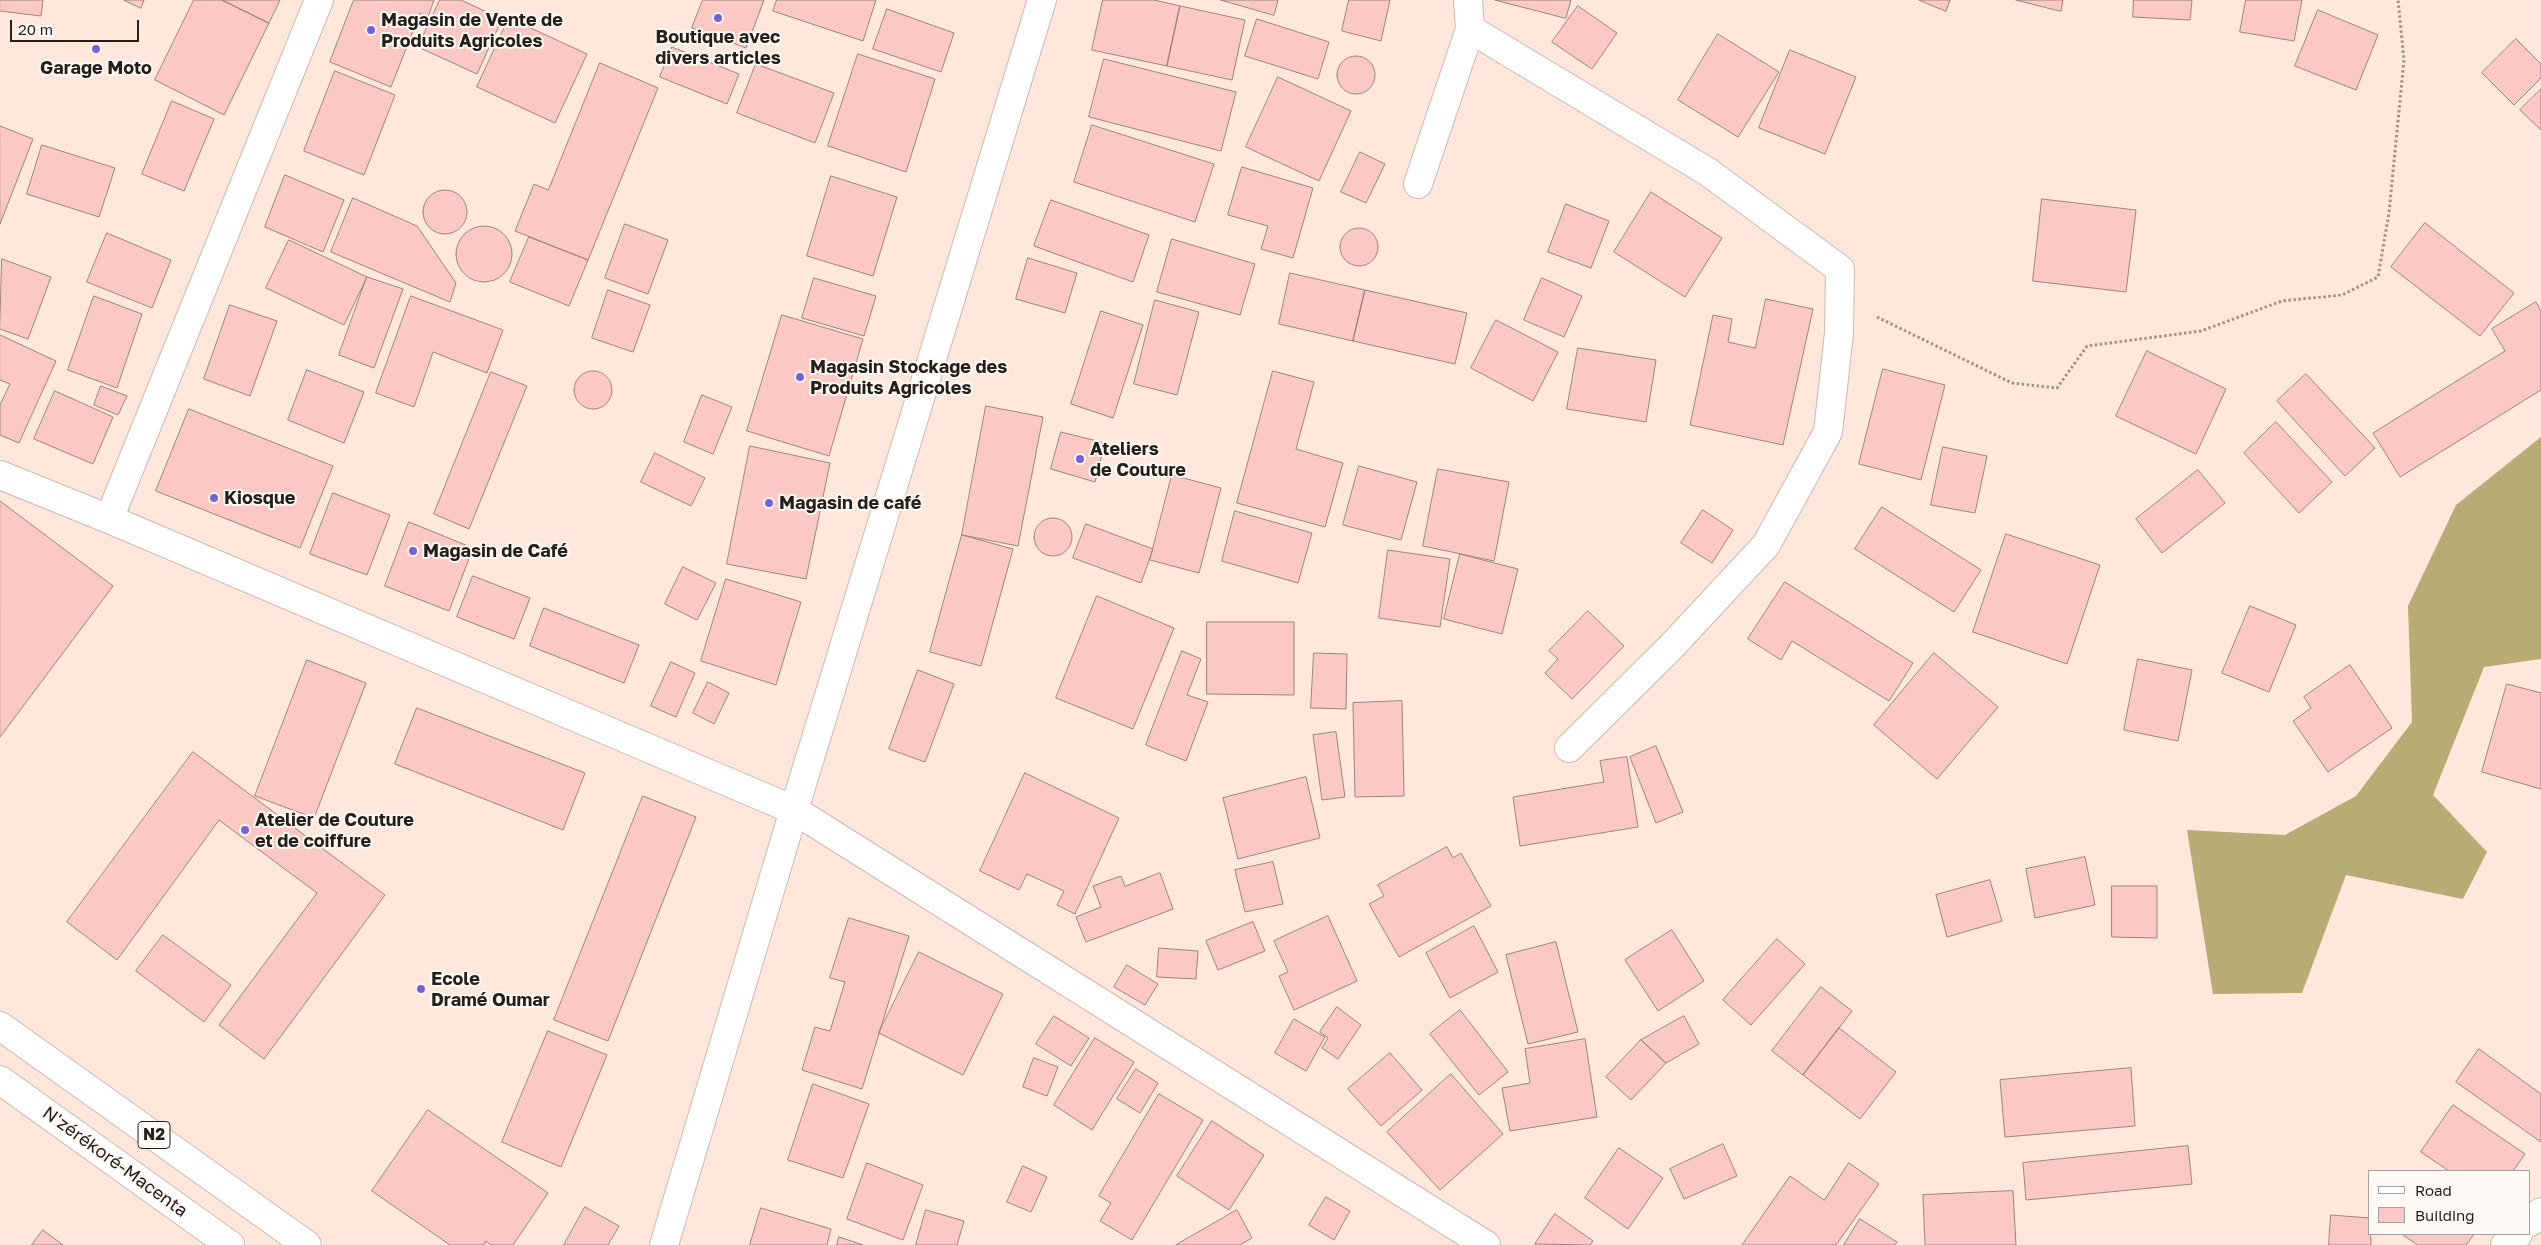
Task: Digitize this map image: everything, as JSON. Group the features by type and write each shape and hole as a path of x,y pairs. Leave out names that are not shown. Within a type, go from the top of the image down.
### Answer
{"main road":[{"path":"110,519 319,0"},
{"path":"664,1245 794,810 1042,0"},
{"path":"1418,184 1470,29 1468,0"},
{"path":"1470,29 1708,172 1840,269 1839,333 1828,432 1766,545 1670,648 1569,748"},
{"path":"0,475 110,519 794,810 1486,1245"},
{"name":"N2","path":"0,1026 307,1245"},
{"name":"N'zérékoré-Macenta","path":"0,1080 230,1245"},
{"path":"2531,1221 2541,1212"},
{"path":"2506,1245 2517,1235"}],"path":[{"path":"1840,301 1913,333 2012,383 2057,388 2087,346 2201,331 2282,301 2342,295 2378,277 2389,214 2404,60 2398,0"}],"shaded area":[{"path":"2541,437 2541,659 2484,667 2433,795 2487,852 2463,899 2346,875 2302,993 2213,994 2187,830 2285,835 2356,796 2412,722 2408,606 2456,505"}],"building":[{"path":"0,0 43,0 41,16 0,11"},
{"path":"124,0 144,0 141,8"},
{"path":"194,0 222,0 269,23 224,115 155,80"},
{"path":"222,0 280,0 269,23"},
{"path":"354,0 434,0 428,17 420,13 391,87 330,62"},
{"path":"440,0 461,0 502,19 477,74 418,47"},
{"path":"703,0 764,0 746,48 692,28"},
{"path":"777,0 876,0 863,41 773,11"},
{"path":"1103,0 1154,0 1180,6 1167,66 1092,50"},
{"path":"1221,0 1278,0 1274,15"},
{"path":"1349,0 1390,0 1381,41 1342,31"},
{"path":"1495,0 1571,0 1566,18"},
{"path":"1919,0 1950,0 1946,11"},
{"path":"2016,0 2063,0 2061,11"},
{"path":"2134,0 2192,0 2190,20 2133,17"},
{"path":"2246,0 2302,0 2294,41 2240,32"},
{"path":"1180,6 1245,20 1232,80 1167,66"},
{"path":"1578,6 1617,33 1592,69 1552,42"},
{"path":"887,9 954,33 941,72 873,49"},
{"path":"2318,10 2378,35 2356,90 2295,66"},
{"path":"509,18 587,54 555,123 477,87"},
{"path":"1257,19 1329,42 1318,79 1245,56"},
{"path":"1718,34 1779,72 1738,137 1678,100"},
{"path":"2516,39 2541,64 2541,78 2514,105 2482,73"},
{"path":"672,47 739,74 727,104 660,77"},
{"path":"1790,50 1856,77 1825,154 1759,128"},
{"path":"858,54 935,79 906,172 828,146"},
{"path":"1356,56 1369,62 1375,75 1369,88 1356,94 1343,88 1337,75 1343,62"},
{"path":"1104,59 1236,92 1221,151 1089,117"},
{"path":"600,63 658,88 588,260 515,231 534,184 548,190"},
{"path":"756,64 834,93 815,143 737,113"},
{"path":"335,71 395,95 364,175 304,151"},
{"path":"1278,77 1351,111 1319,181 1246,147"},
{"path":"2541,89 2541,130 2520,110"},
{"path":"172,101 214,119 184,191 142,174"},
{"path":"1092,125 1214,164 1195,222 1074,182"},
{"path":"0,126 33,139 0,224"},
{"path":"42,145 115,168 99,217 27,194"},
{"path":"1360,152 1385,164 1366,203 1341,192"},
{"path":"1242,167 1313,188 1293,258 1261,249 1268,226 1228,215"},
{"path":"285,175 344,200 323,252 265,227"},
{"path":"831,176 897,197 873,276 807,256"},
{"path":"449,190 461,196 466,203 466,221 461,228 454,233 441,234 433,231 426,224 423,208 426,200 433,193"},
{"path":"1651,192 1722,238 1685,297 1614,252"},
{"path":"353,198 417,226 456,283 450,302 331,252"},
{"path":"2042,199 2136,210 2126,292 2033,281"},
{"path":"1051,200 1149,235 1133,282 1034,246"},
{"path":"1566,204 1609,221 1591,268 1548,252"},
{"path":"2425,223 2514,293 2480,336 2391,267"},
{"path":"625,224 668,240 648,294 605,278"},
{"path":"479,226 489,226 504,234 510,243 512,254 510,265 504,274 489,282 479,282 468,277 461,270 456,259 456,249 461,238 468,231"},
{"path":"1359,228 1372,234 1378,247 1372,260 1359,266 1346,260 1340,247 1346,234"},
{"path":"107,233 171,260 152,308 87,282"},
{"path":"529,237 588,260 569,306 510,282"},
{"path":"1172,239 1255,264 1240,315 1157,292"},
{"path":"289,240 367,277 344,325 266,288"},
{"path":"1028,258 1077,273 1065,313 1016,299"},
{"path":"2,259 51,277 28,339 0,329"},
{"path":"1290,273 1365,290 1353,341 1279,324"},
{"path":"367,277 403,289 374,368 339,355"},
{"path":"814,278 876,296 864,336 802,318"},
{"path":"1542,278 1582,296 1564,337 1524,320"},
{"path":"608,290 650,305 633,352 592,338"},
{"path":"1365,290 1467,313 1455,364 1353,341"},
{"path":"94,296 142,314 117,388 68,370"},
{"path":"411,296 503,330 487,373 433,352 414,407 376,393"},
{"path":"1766,299 1813,309 1783,445 1690,425 1713,315 1732,319 1728,342 1755,348"},
{"path":"1155,300 1199,312 1177,395 1134,384"},
{"path":"2536,302 2541,311 2541,390 2400,477 2373,433 2505,351 2492,329"},
{"path":"230,305 277,321 250,396 204,379"},
{"path":"1101,311 1143,325 1113,418 1071,404"},
{"path":"782,315 863,339 829,456 747,431"},
{"path":"1496,320 1558,352 1533,401 1471,368"},
{"path":"0,335 56,361 19,443 0,435 0,405 10,384 0,380"},
{"path":"1578,348 1656,360 1646,422 1567,409"},
{"path":"2147,351 2226,389 2196,454 2116,416"},
{"path":"1883,369 1945,385 1921,480 1859,464"},
{"path":"307,370 364,392 344,443 288,420"},
{"path":"593,371 606,377 612,390 606,403 593,409 580,403 574,390 580,377"},
{"path":"1273,371 1314,382 1296,449 1343,463 1325,527 1237,503"},
{"path":"491,372 527,386 469,529 434,514"},
{"path":"2306,374 2375,448 2345,476 2277,401"},
{"path":"101,386 127,396 118,415 94,405"},
{"path":"55,391 113,417 93,464 34,439"},
{"path":"702,395 732,407 713,454 684,442"},
{"path":"986,406 1043,417 1018,546 962,535"},
{"path":"189,409 333,466 300,548 156,491"},
{"path":"2276,422 2332,482 2299,513 2244,453"},
{"path":"1061,432 1105,443 1095,482 1051,469"},
{"path":"750,446 830,463 806,579 727,564"},
{"path":"1943,447 1987,456 1975,513 1931,505"},
{"path":"655,453 705,478 691,506 641,482"},
{"path":"1359,466 1417,482 1401,540 1343,525"},
{"path":"1438,469 1509,482 1494,561 1423,546"},
{"path":"2198,470 2225,503 2162,553 2136,519"},
{"path":"1172,475 1221,488 1199,573 1150,560"},
{"path":"333,493 390,515 367,575 310,554"},
{"path":"0,501 113,586 0,737"},
{"path":"1882,507 1981,570 1954,612 1855,549"},
{"path":"1703,510 1733,530 1712,563 1681,543"},
{"path":"1235,511 1312,533 1298,583 1222,561"},
{"path":"1053,518 1066,524 1072,537 1066,550 1053,556 1040,550 1034,537 1040,524"},
{"path":"409,522 473,548 449,611 385,586"},
{"path":"1086,524 1153,549 1141,583 1073,558"},
{"path":"2006,534 2100,565 2067,664 1973,632"},
{"path":"962,535 1013,549 981,666 930,652"},
{"path":"1388,550 1450,559 1440,627 1379,618"},
{"path":"1460,554 1518,569 1502,634 1444,619"},
{"path":"683,567 716,583 697,620 665,604"},
{"path":"473,576 530,598 514,639 457,617"},
{"path":"726,579 801,602 776,685 701,661"},
{"path":"1785,582 1913,663 1889,701 1792,641 1781,660 1748,639"},
{"path":"1097,596 1174,628 1133,729 1056,698"},
{"path":"2250,606 2296,625 2269,692 2222,673"},
{"path":"544,608 639,645 624,683 530,646"},
{"path":"1588,611 1624,646 1572,699 1545,673 1558,659 1549,651"},
{"path":"1207,622 1294,622 1294,695 1207,694"},
{"path":"1182,651 1201,659 1187,695 1208,702 1186,761 1146,745"},
{"path":"1314,653 1347,654 1346,709 1311,708"},
{"path":"1934,653 1998,707 1937,779 1874,725"},
{"path":"2138,659 2192,670 2178,741 2124,730"},
{"path":"307,660 366,683 314,818 255,796"},
{"path":"671,662 695,673 676,717 651,706"},
{"path":"2350,665 2392,728 2328,772 2293,721 2311,708 2304,697"},
{"path":"918,670 954,684 925,762 889,749"},
{"path":"708,682 729,693 714,724 693,713"},
{"path":"2507,684 2541,693 2541,789 2482,772"},
{"path":"1402,701 1404,796 1355,797 1353,703"},
{"path":"417,708 585,773 563,830 395,764"},
{"path":"1336,732 1345,797 1322,800 1313,735"},
{"path":"1656,746 1683,812 1656,823 1630,757"},
{"path":"193,752 385,895 264,1059 219,1025 317,893 219,820 117,960 67,922"},
{"path":"1627,757 1638,827 1520,846 1513,797 1604,782 1600,761"},
{"path":"1025,773 1119,818 1075,914 1057,905 1064,891 1027,874 1019,890 980,871"},
{"path":"1306,777 1320,838 1238,859 1223,798"},
{"path":"643,796 696,817 608,1041 554,1020"},
{"path":"1447,847 1453,858 1461,853 1491,906 1399,957 1369,904 1384,896 1378,885"},
{"path":"2085,857 2095,905 2035,918 2026,869"},
{"path":"1273,862 1283,904 1245,912 1235,870"},
{"path":"1160,873 1173,909 1086,942 1076,917 1101,907 1093,886 1121,876 1125,886"},
{"path":"1990,880 2002,921 1947,937 1936,895"},
{"path":"2112,886 2157,886 2157,938 2112,937"},
{"path":"1328,916 1357,981 1294,1010 1279,976 1288,972 1274,941"},
{"path":"849,918 909,936 862,1089 802,1070 815,1027 830,1031 845,982 830,978"},
{"path":"1253,922 1265,951 1218,970 1206,941"},
{"path":"1474,926 1498,972 1450,998 1426,953"},
{"path":"1672,930 1704,981 1658,1011 1625,960"},
{"path":"163,935 231,985 204,1022 136,971"},
{"path":"1777,939 1805,964 1751,1025 1723,1000"},
{"path":"1556,942 1578,1032 1528,1044 1506,955"},
{"path":"1159,948 1198,951 1196,979 1157,977"},
{"path":"919,952 1003,994 963,1075 879,1033"},
{"path":"1127,965 1158,984 1145,1005 1114,987"},
{"path":"1821,987 1852,1011 1803,1075 1772,1051"},
{"path":"1337,1007 1361,1025 1338,1059 1322,1048 1328,1038 1320,1032"},
{"path":"1460,1010 1508,1072 1479,1095 1430,1034"},
{"path":"1054,1016 1089,1038 1071,1066 1036,1044"},
{"path":"1684,1016 1699,1044 1666,1063 1641,1040"},
{"path":"1294,1019 1325,1037 1306,1071 1275,1053"},
{"path":"1839,1028 1896,1072 1860,1119 1803,1075"},
{"path":"548,1031 607,1055 561,1167 502,1142"},
{"path":"1095,1038 1134,1062 1092,1130 1054,1105"},
{"path":"1585,1039 1597,1117 1510,1131 1502,1088 1530,1083 1525,1049"},
{"path":"1641,1040 1666,1063 1631,1100 1606,1077"},
{"path":"2479,1049 2541,1094 2541,1142 2456,1082"},
{"path":"1390,1053 1422,1090 1381,1126 1348,1089"},
{"path":"1034,1058 1058,1067 1047,1096 1023,1087"},
{"path":"2131,1068 2135,1126 2005,1137 2000,1080"},
{"path":"1136,1069 1158,1083 1140,1113 1117,1099"},
{"path":"1451,1074 1503,1134 1440,1190 1387,1132"},
{"path":"813,1084 869,1104 843,1178 788,1160"},
{"path":"1159,1094 1203,1120 1132,1240 1100,1221 1111,1203 1099,1196"},
{"path":"2453,1105 2525,1154 2514,1170 2448,1170 2421,1152"},
{"path":"428,1110 548,1193 513,1245 491,1245 486,1241 484,1245 450,1245 372,1191"},
{"path":"1212,1121 1264,1155 1229,1210 1177,1176"},
{"path":"1723,1144 1737,1176 1684,1199 1670,1169"},
{"path":"2188,1146 2192,1184 2026,1200 2023,1163"},
{"path":"1619,1148 1663,1178 1628,1229 1585,1198"},
{"path":"867,1163 923,1185 903,1240 847,1219"},
{"path":"1849,1163 1879,1184 1836,1245 1742,1245 1790,1176 1824,1200"},
{"path":"1023,1166 1047,1177 1031,1212 1007,1202"},
{"path":"2013,1191 2016,1245 1925,1245 1923,1195"},
{"path":"1326,1197 1350,1211 1334,1240 1309,1225"},
{"path":"585,1207 619,1226 608,1245 564,1245"},
{"path":"761,1208 831,1229 827,1245 750,1245"},
{"path":"926,1210 964,1221 957,1245 916,1245"},
{"path":"1237,1210 1252,1238 1240,1245 1176,1245"},
{"path":"1555,1214 1593,1241 1590,1245 1535,1244"},
{"path":"2331,1215 2368,1218 2368,1235 2371,1235 2371,1245 2329,1245"},
{"path":"1860,1219 1897,1242 1895,1245 1844,1245"},
{"path":"43,1230 63,1245 32,1245"},
{"path":"2403,1235 2473,1235 2466,1245 2418,1245"},
{"path":"839,1237 863,1245 837,1245"}],"place":[{"name":"Boutique avec divers articles","path":"718,18"},
{"name":"Magasin de Vente de Produits Agricoles","path":"371,30"},
{"name":"Garage Moto","path":"96,49"},
{"name":"Magasin Stockage des Produits Agricoles","path":"800,377"},
{"name":"Ateliers de Couture","path":"1080,459"},
{"name":"Kiosque","path":"214,498"},
{"name":"Magasin de café","path":"769,503"},
{"name":"Magasin de Café","path":"413,551"},
{"name":"Atelier de Couture et de coiffure","path":"245,830"},
{"name":"Ecole Dramé Oumar","path":"421,989"}]}
